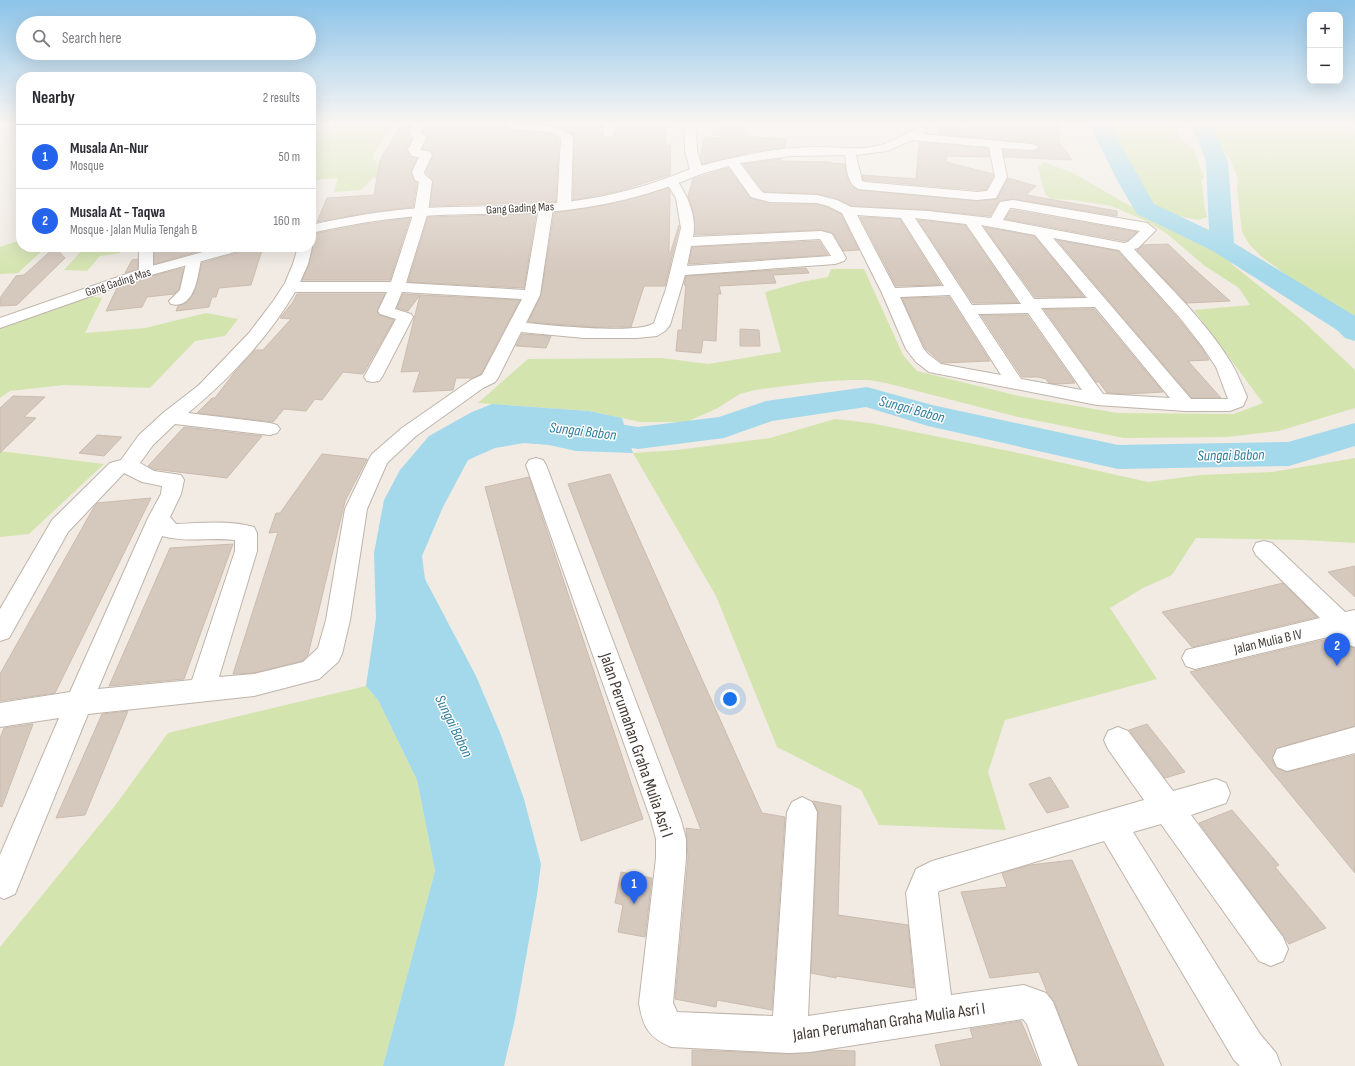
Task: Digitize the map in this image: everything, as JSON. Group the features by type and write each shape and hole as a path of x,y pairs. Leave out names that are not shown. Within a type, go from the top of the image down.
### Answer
{"street":[{"path":"372,377 405,317 386,311 397,287 421,212 426,181 419,177 418,174"},
{"path":"564,206 565,174"},
{"name":"Gang Gading Mas","path":"316,227 359,219 421,212 546,208 564,206 617,198 672,182 680,174"},
{"path":"741,174 759,196 771,198 814,198 826,200 840,205 848,211 890,293 915,349 935,368 1097,399 1186,405 1230,405 1236,402 1238,397 1220,360 1211,346 1185,314 1124,247"},
{"path":"854,174 857,183 862,186 986,196 992,194 1001,177 1000,174"},
{"path":"517,327 606,334 651,332 660,328 679,271 688,228 682,198 672,182"},
{"path":"848,211 905,214 995,223 1124,247 1133,245 1149,230 1142,226 1013,204 1005,205 995,223"},
{"path":"0,715 79,703 254,685 310,671 329,654 338,620 356,509 379,459 409,432 477,384 489,378 517,327 532,295 546,208"},
{"path":"905,214 1015,383"},
{"path":"970,220 1097,399"},
{"path":"1040,232 1186,405"},
{"path":"679,271 836,260 839,258 827,237 820,235 685,242"},
{"path":"146,252 146,272"},
{"name":"Gang Gading Mas","path":"0,323 146,272 219,252"},
{"path":"0,631 60,526 117,468 128,465 145,441 217,376 268,321 290,286 303,260 304,252"},
{"path":"177,301 186,290 194,259"},
{"path":"290,286 397,287 532,295"},
{"path":"890,293 955,290"},
{"path":"968,310 1098,302"},
{"path":"170,417 270,429"},
{"name":"Jalan Perumahan Graha Mulia Asri I","path":"536,464 628,713 666,820 671,839 671,858 656,1003 660,1020 664,1026 671,1029 789,1035 810,1034 1024,1002 1030,1003 1038,1008 1060,1066"},
{"path":"4,883 79,703 159,518 171,494 174,480 152,479 128,465"},
{"path":"159,518 169,530 176,532 220,530 246,533 246,551 202,690"},
{"path":"1264,549 1350,627"},
{"name":"Jalan Mulia B IV","path":"1195,658 1350,627"},
{"path":"1118,740 1271,949"},
{"path":"1287,758 1355,740"},
{"path":"936,1016 922,893 927,880 932,877 1216,793"},
{"path":"789,1035 802,812"},
{"path":"1111,824 1247,1047 1263,1066"}],"green space":[{"path":"316,174 401,174 400,176 373,178 361,190 334,192 338,178 316,180"},
{"path":"1040,174 1074,174 1125,203 1221,252 1234,266 1303,321 1355,370 1355,408 1279,431 1227,437 1124,438 1014,416 869,380 818,382 755,390 740,394 716,409 686,422 640,422 589,411 478,403 528,359 662,358 708,364 781,352 765,292 801,282 828,277 831,269 864,269 903,355 917,371 1019,396 1117,413 1234,414 1263,403 1194,310 1250,305 1239,288 1205,266 1166,233 1144,220 1111,206 1074,200 1051,199 1045,194"},
{"path":"1136,174 1203,174 1204,177 1201,181 1207,217 1199,220 1172,215 1153,206 1141,193 1140,184"},
{"path":"1236,174 1355,174 1355,322 1322,301 1262,257 1249,244 1242,232 1237,188 1238,179"},
{"path":"16,242 16,252 41,252 18,273 0,274 0,247"},
{"path":"80,252 120,252 100,256 87,271 64,270"},
{"path":"90,296 102,298 85,333 145,328 206,313 238,319 225,336 195,341 150,388 64,385 10,391 0,398 0,329"},
{"path":"835,419 870,423 1009,451 1148,482 1201,475 1272,472 1355,458 1355,543 1303,540 1196,538 1172,575 1143,588 1110,608 1157,679 1005,720 988,772 1006,830 879,825 861,790 777,747 716,596 633,453 677,450 770,438"},
{"path":"0,451 104,464 29,534 0,537"},
{"path":"366,686 378,700 417,780 435,871 383,1066 0,1066 0,947 114,807 168,733"}],"water":[{"path":"492,404 589,411 622,418 633,453 576,451 549,445 524,443 495,448 468,460 443,507 422,556 425,579 476,676 501,735 524,799 541,864 515,1019 504,1066 383,1066 435,871 417,780 378,700 366,686 376,618 374,553 384,500 400,470 429,436 472,412"}],"building":[{"path":"378,174 412,174 414,181 417,183 413,207 366,213 317,222 327,198 374,195"},
{"path":"427,174 557,174 556,202 430,206 433,181"},
{"path":"573,174 670,174 619,191 573,200"},
{"path":"710,174 732,174 751,198 770,204 817,204 827,207 841,214 859,250 843,251 833,233 821,230 695,235 694,214 688,196 693,179"},
{"path":"750,174 847,174 848,179 853,187 858,190 977,201 997,199 1008,178 1036,186 1026,195 1117,211 1117,216 1013,199 999,201 990,216 928,210 851,206 837,199 817,194 764,192"},
{"path":"916,174 993,174 993,177 986,190 863,180 862,175 916,179"},
{"path":"668,188 670,191 669,254 679,225 679,228 665,286 644,286 631,327 593,327 528,322 541,295 554,213 606,205"},
{"path":"1011,210 1137,232 1127,241 1124,241 1005,219"},
{"path":"536,214 524,288 408,282 428,217"},
{"path":"860,217 900,219 941,285 896,286"},
{"path":"410,218 390,280 302,280 309,265 312,252 316,252 316,233 366,224"},
{"path":"918,220 965,225 1018,303 973,303"},
{"path":"984,227 1034,236 1084,297 1035,297"},
{"path":"1057,240 1118,251 1181,322 1201,347 1209,360 1188,361 1221,398 1192,398"},
{"path":"819,241 828,255 689,264 692,247"},
{"path":"1168,244 1230,301 1187,303 1137,250 1143,245"},
{"path":"49,252 60,252 65,258 17,305 0,306 0,298 16,276 24,275"},
{"path":"154,252 197,252 154,264"},
{"path":"239,252 261,252 251,285 219,288 216,297 212,297 209,307 176,311 178,306 186,303 191,298 195,290 202,263"},
{"path":"138,259 138,269 125,273 132,260"},
{"path":"184,268 179,289 174,294 147,297 142,307 106,311 117,288 151,276"},
{"path":"806,268 809,273 773,275 776,283 719,286 721,294 718,294 716,341 703,340 701,353 676,351 678,330 682,330 686,285 684,285 686,276"},
{"path":"297,294 385,294 377,312 380,315 394,320 363,374 343,372 322,400 315,399 306,411 284,409 273,422 197,413 212,398 215,398 234,373 255,350 263,350 291,319 280,318 293,302"},
{"path":"403,294 420,295 408,311 397,308"},
{"path":"420,295 520,300 481,374 473,378 456,378 453,390 413,392 420,371 401,372"},
{"path":"949,297 990,361 942,363 925,348 902,298"},
{"path":"1044,309 1094,309 1163,392 1127,394 1107,393 1099,382 1096,382"},
{"path":"981,315 1027,315 1075,383 1057,384 1049,383 1046,379 1038,377 1022,377"},
{"path":"740,329 759,330 760,346 740,346"},
{"path":"522,334 551,336 546,348 516,346"},
{"path":"13,396 45,397 24,417 36,418 0,453 0,408"},
{"path":"184,427 262,436 227,478 153,469 148,466"},
{"path":"97,435 122,437 104,456 79,453"},
{"path":"322,454 367,459 345,501 308,655 302,661 254,673 233,674 278,532 269,533 276,513 280,513"},
{"path":"610,474 762,813 785,817 772,1010 717,1000 716,1007 675,999 688,858 686,828 701,830 568,484"},
{"path":"529,477 643,819 581,841 485,487"},
{"path":"151,498 55,693 0,701 0,674 94,507 97,503"},
{"path":"233,544 184,679 109,686 170,548"},
{"path":"1355,566 1355,597 1328,572"},
{"path":"1283,583 1317,617 1192,647 1162,612"},
{"path":"1336,637 1345,645 1355,648 1355,726 1277,748 1272,759 1276,768 1287,772 1355,755 1355,873 1190,672"},
{"path":"128,711 85,815 56,818 102,714"},
{"path":"33,724 2,807 0,806 0,738 4,728"},
{"path":"1147,724 1185,772 1165,778 1129,730"},
{"path":"1050,777 1069,807 1047,813 1029,784"},
{"path":"813,801 841,806 838,915 908,925 914,988 836,976 836,978 811,973 818,812"},
{"path":"1232,810 1279,865 1275,867 1326,928 1289,944 1199,823"},
{"path":"1072,860 1164,1066 1079,1066 1054,1001 1047,992 1039,972 990,978 961,892 1007,887 1002,873 1030,865"},
{"path":"621,872 652,878 645,937 618,932 623,905 615,903"},
{"path":"1021,1021 1040,1066 941,1066 935,1045 973,1038 970,1029"},
{"path":"692,1050 789,1054 832,1050 855,1051 855,1066 692,1066"}],"waterway":[{"path":"1125,174 1145,209 1222,246"},
{"name":"Sungai Babon","path":"1218,174 1222,246"},
{"name":"Sungai Babon","path":"1222,246 1347,324 1355,332"},
{"name":"Sungai Babon","path":"576,428 638,438 724,427 766,411 867,397 928,415 1118,457 1289,454 1355,434"}],"place":[{"name":"Musala At - Taqwa","path":"1337,666"},
{"name":"Musala An-Nur","path":"634,904"}]}
